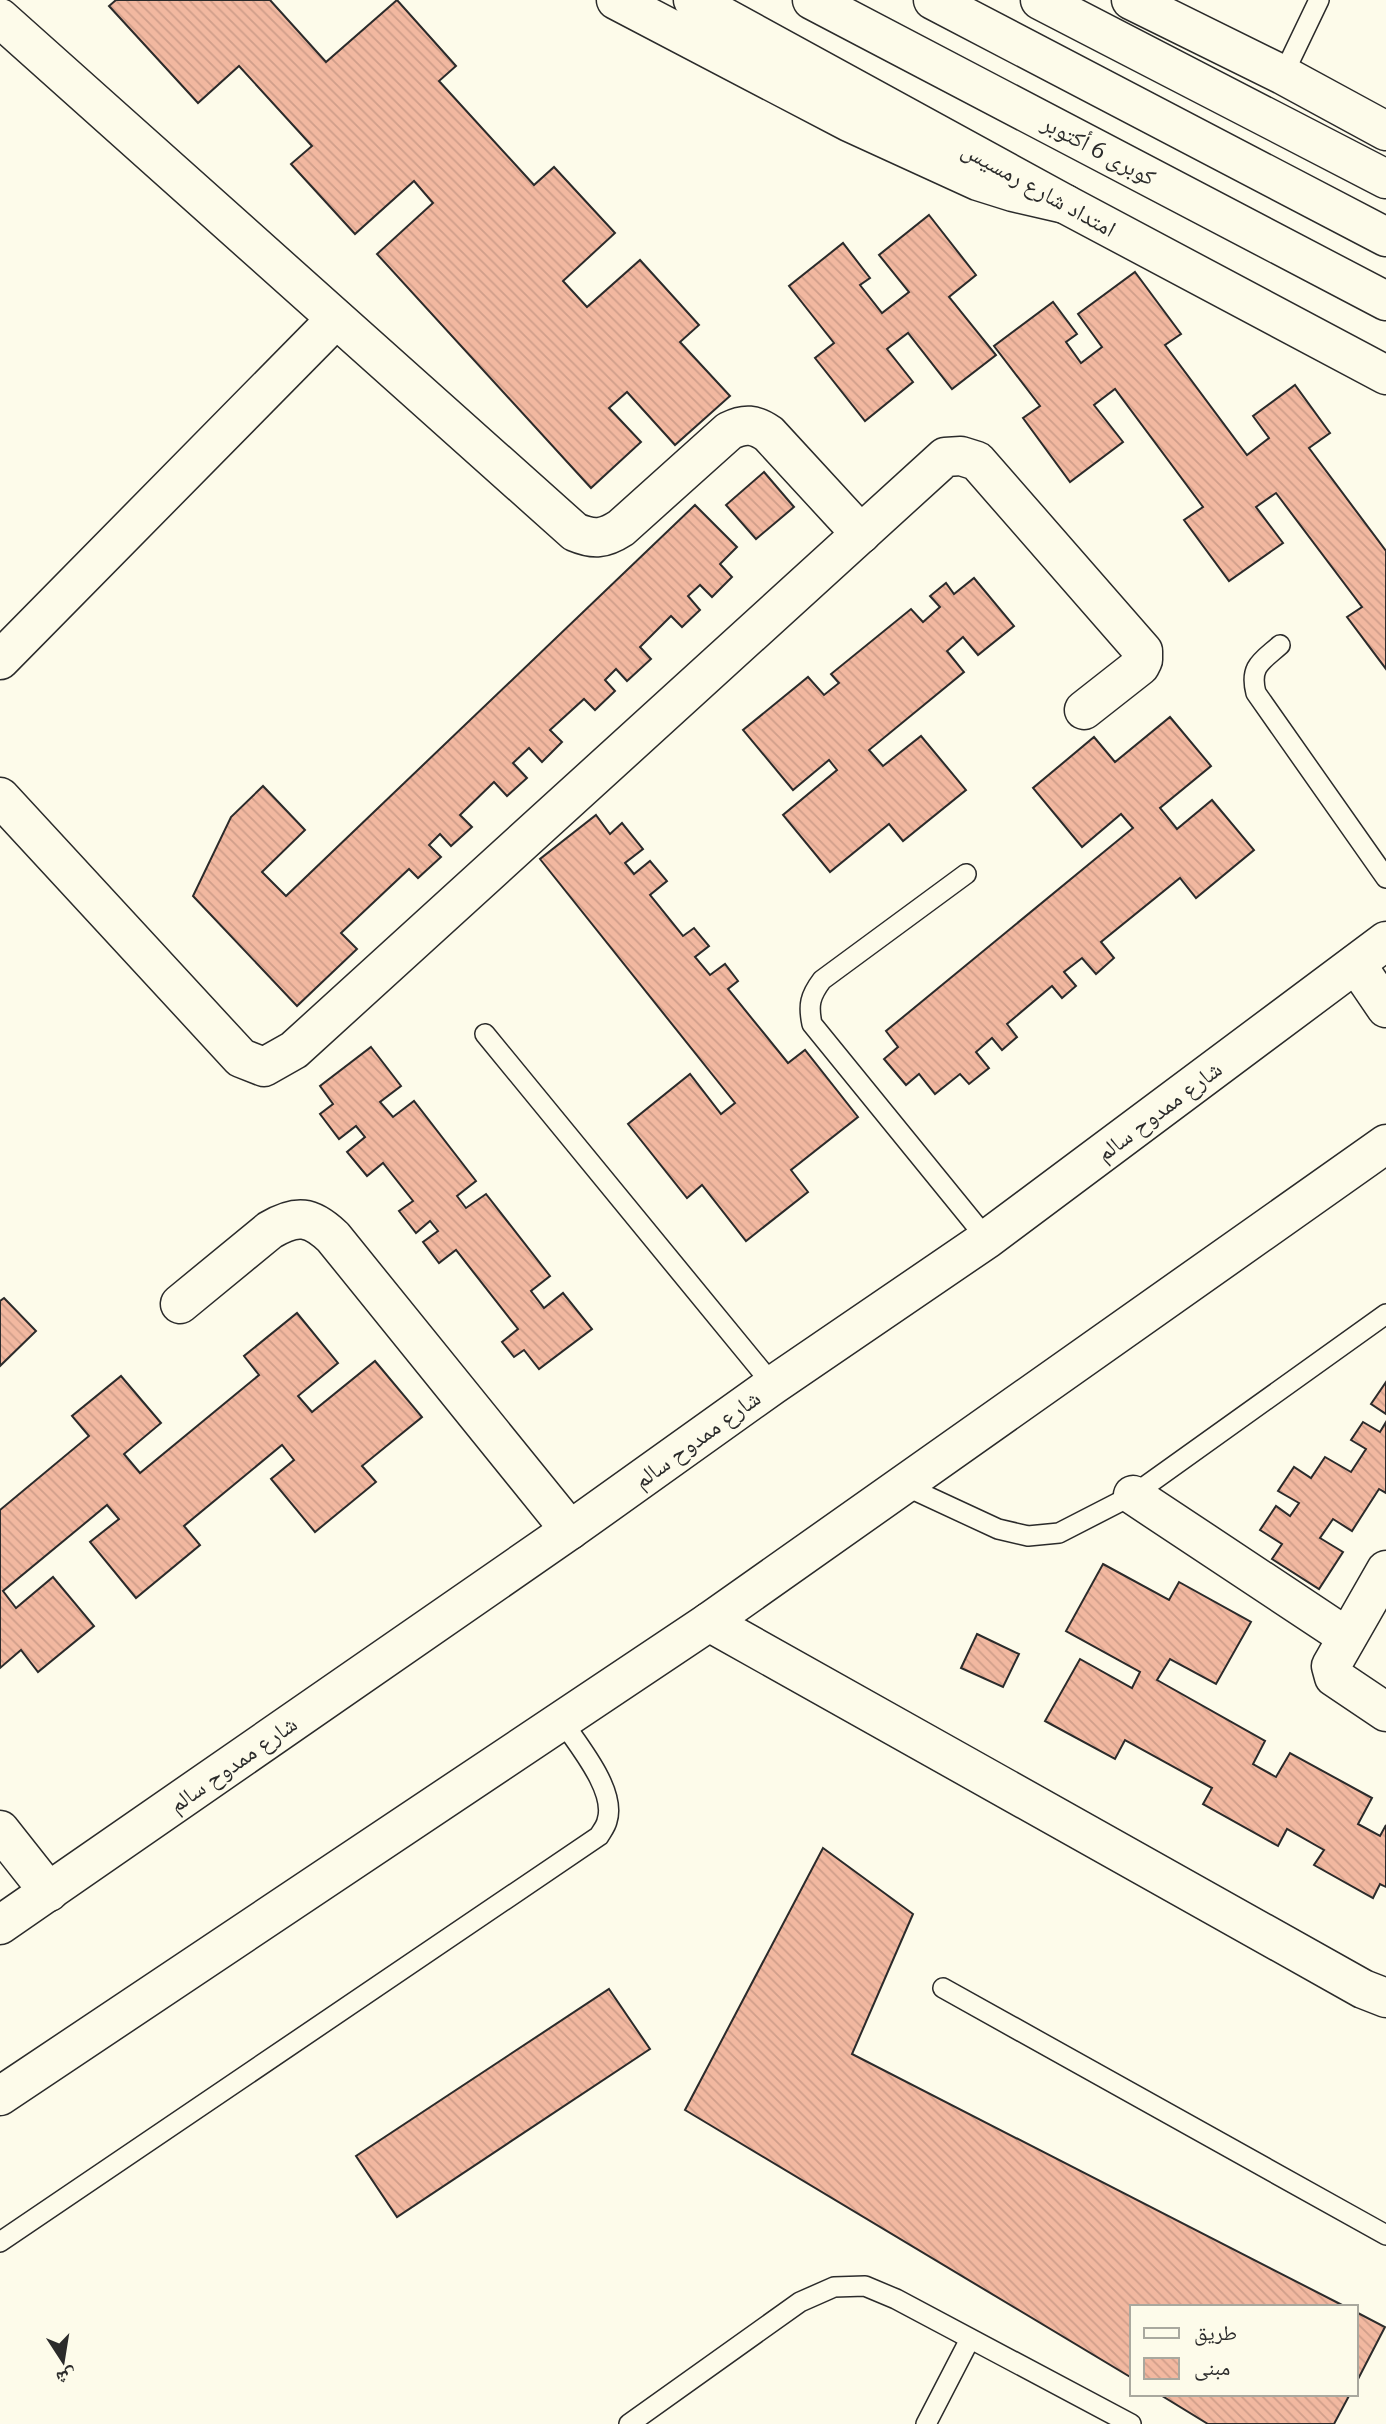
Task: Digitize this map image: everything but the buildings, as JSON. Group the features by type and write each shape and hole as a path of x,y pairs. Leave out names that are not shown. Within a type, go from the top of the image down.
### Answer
{"main road":[{"path":"0,9 10,0"},
{"path":"616,0 849,122 978,181 1065,204"},
{"name":"امتداد شارع رمسيس","path":"694,0 1065,204 1386,375"},
{"name":"كوبرى 6 أكتوبر","path":"812,0 1386,301"},
{"path":"933,0 1386,237"},
{"path":"1041,0 1386,179"},
{"path":"1131,0 1283,75 1386,131"},
{"path":"0,18 575,532 590,538 607,537 621,528 729,431 742,425 757,426 769,434 860,534"},
{"path":"0,660 336,318"},
{"path":"0,797 241,1058 264,1067 293,1050 945,457 961,456 977,461 1143,651 1140,666 1084,710"},
{"path":"1371,953 1386,1008"},
{"name":"شارع ممدوح سالم","path":"0,1925 570,1531 773,1385 987,1239 1371,953"},
{"path":"0,2096 709,1622 901,1484 1379,1157"},
{"path":"180,1304 271,1230 286,1221 303,1219 320,1224 570,1531"},
{"path":"1133,1495 1347,1637"},
{"path":"1386,1570 1331,1666 1334,1677 1386,1712"},
{"path":"709,1622 1363,1989 1386,1998"},
{"path":"0,1830 49,1892"}],"lane":[{"path":"1283,75 1319,0"},
{"path":"1280,645 1255,667 1252,680 1256,693 1386,878"},
{"path":"966,874 822,980 812,993 808,1008 812,1024 987,1239"},
{"path":"485,1034 773,1385"},
{"path":"901,1484 998,1529 1028,1536 1059,1534 1133,1495 1386,1314"},
{"path":"0,2242 599,1836 607,1821 607,1796 602,1783 562,1721"},
{"path":"943,1988 1386,2235"},
{"path":"629,2424 800,2302 834,2287 865,2286 896,2299 1131,2424"},
{"path":"926,2424 970,2339"}]}
